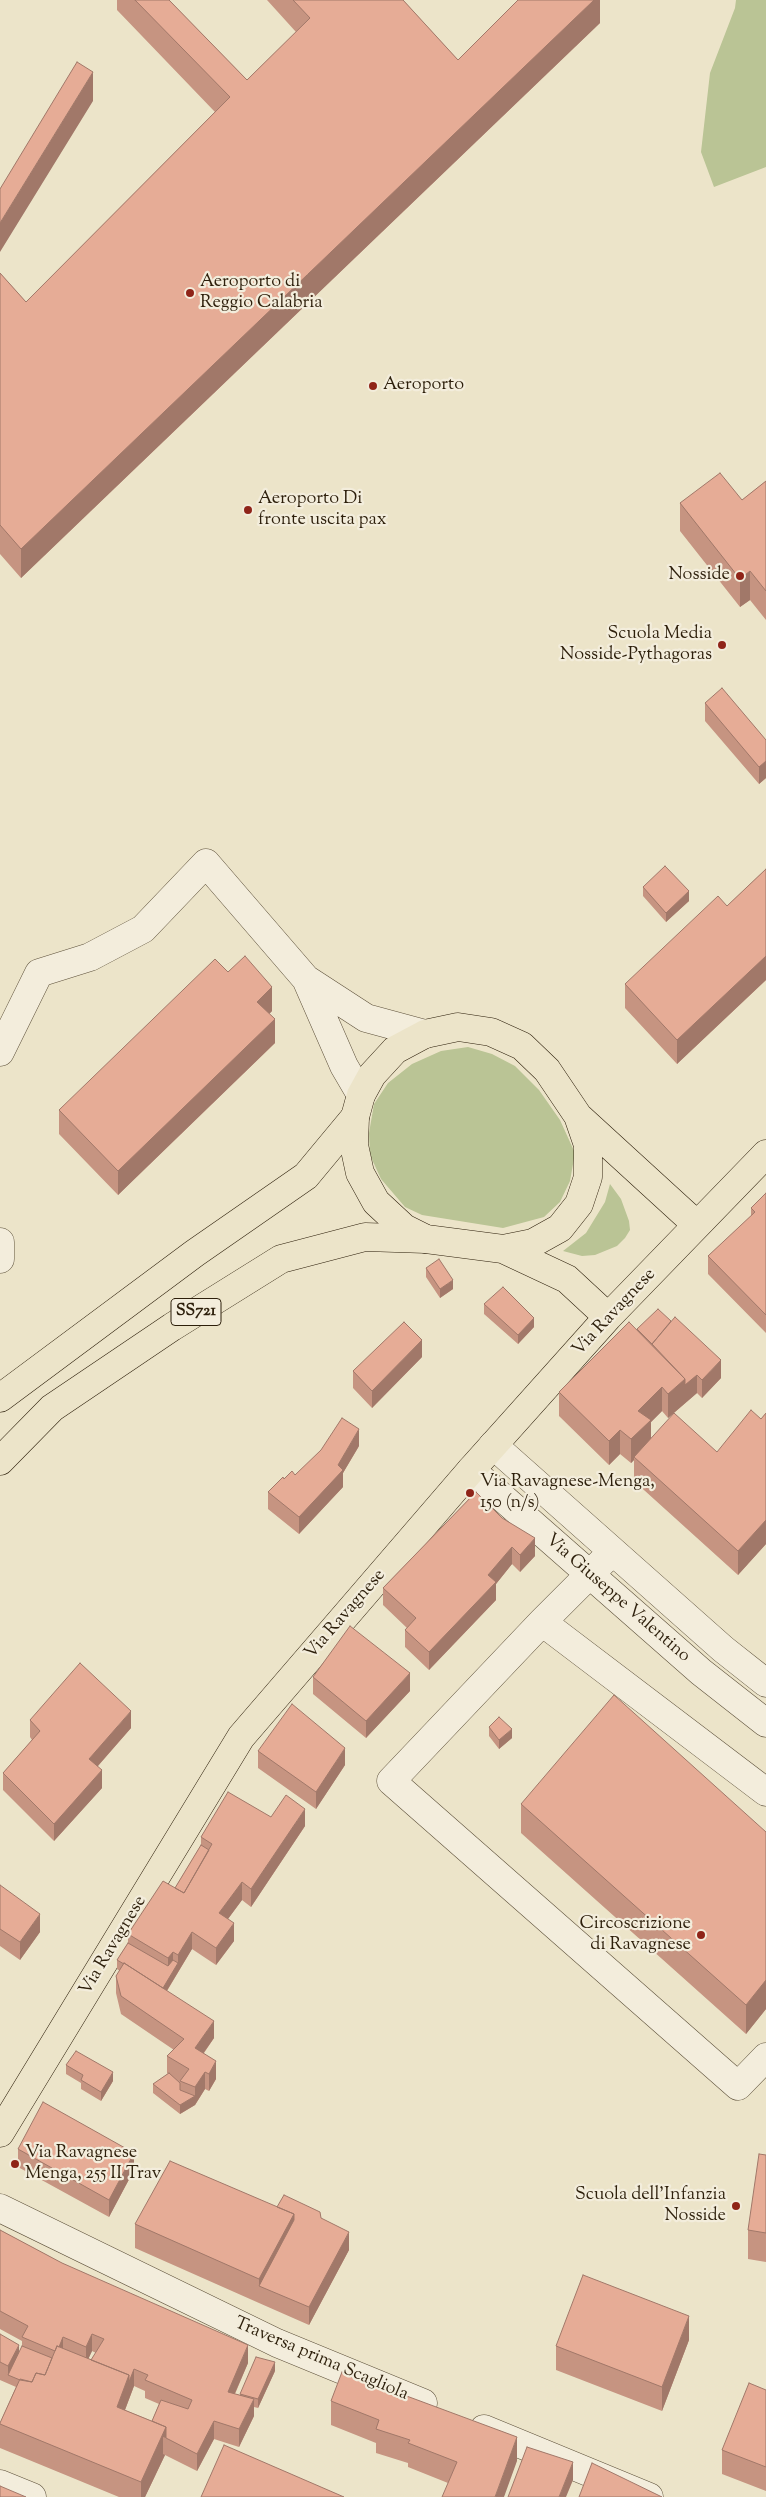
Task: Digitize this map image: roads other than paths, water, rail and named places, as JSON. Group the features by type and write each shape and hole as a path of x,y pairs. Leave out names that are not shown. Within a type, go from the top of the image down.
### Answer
{"main road":[{"path":"608,1318 567,1279 503,1249 426,1239 404,1228 376,1202 360,1173 354,1145 358,1106 372,1075 395,1050 425,1034 458,1027 491,1032 522,1046 547,1070 578,1116 697,1225"},
{"name":"SS721","path":"0,1398 195,1254 306,1176 358,1106"},
{"path":"503,1249 533,1243 560,1228 579,1204 588,1177 590,1161 588,1145 578,1116"},
{"name":"Via Ravagnese","path":"0,2134 241,1737 493,1445 608,1318 766,1154"},
{"name":"SS721","path":"0,1461 52,1408 172,1327 281,1259 365,1237 426,1239"}],"street":[{"path":"0,1052 39,973 90,957 143,929 206,863 306,979 366,1018 425,1034"},
{"path":"306,979 344,1066 358,1106"},
{"path":"0,1242 2,1252 0,1259"},
{"name":"Via Giuseppe Valentino","path":"493,1445 723,1649 766,1683"},
{"name":"Via Giuseppe Valentino","path":"471,1470 701,1672 766,1723"},
{"path":"612,1552 542,1622 391,1781 738,2086 766,2057"},
{"path":"542,1622 766,1792"},
{"name":"Traversa prima Scagliola","path":"0,2208 277,2343 649,2497"},
{"path":"0,2484 32,2497"}],"place":[{"name":"Aeroporto di Reggio Calabria","path":"190,293"},
{"name":"Aeroporto","path":"373,386"},
{"name":"Aeroporto Di fronte uscita pax","path":"248,510"},
{"name":"Nosside","path":"740,576"},
{"name":"Scuola Media Nosside-Pythagoras","path":"722,645"},
{"name":"Via Ravagnese-Menga, 150 (n/s)","path":"470,1493"},
{"name":"Circoscrizione di Ravagnese","path":"701,1935"},
{"name":"Via Ravagnese Menga, 255 II Trav","path":"15,2164"},
{"name":"Scuola dell'Infanzia Nosside","path":"736,2206"}]}
